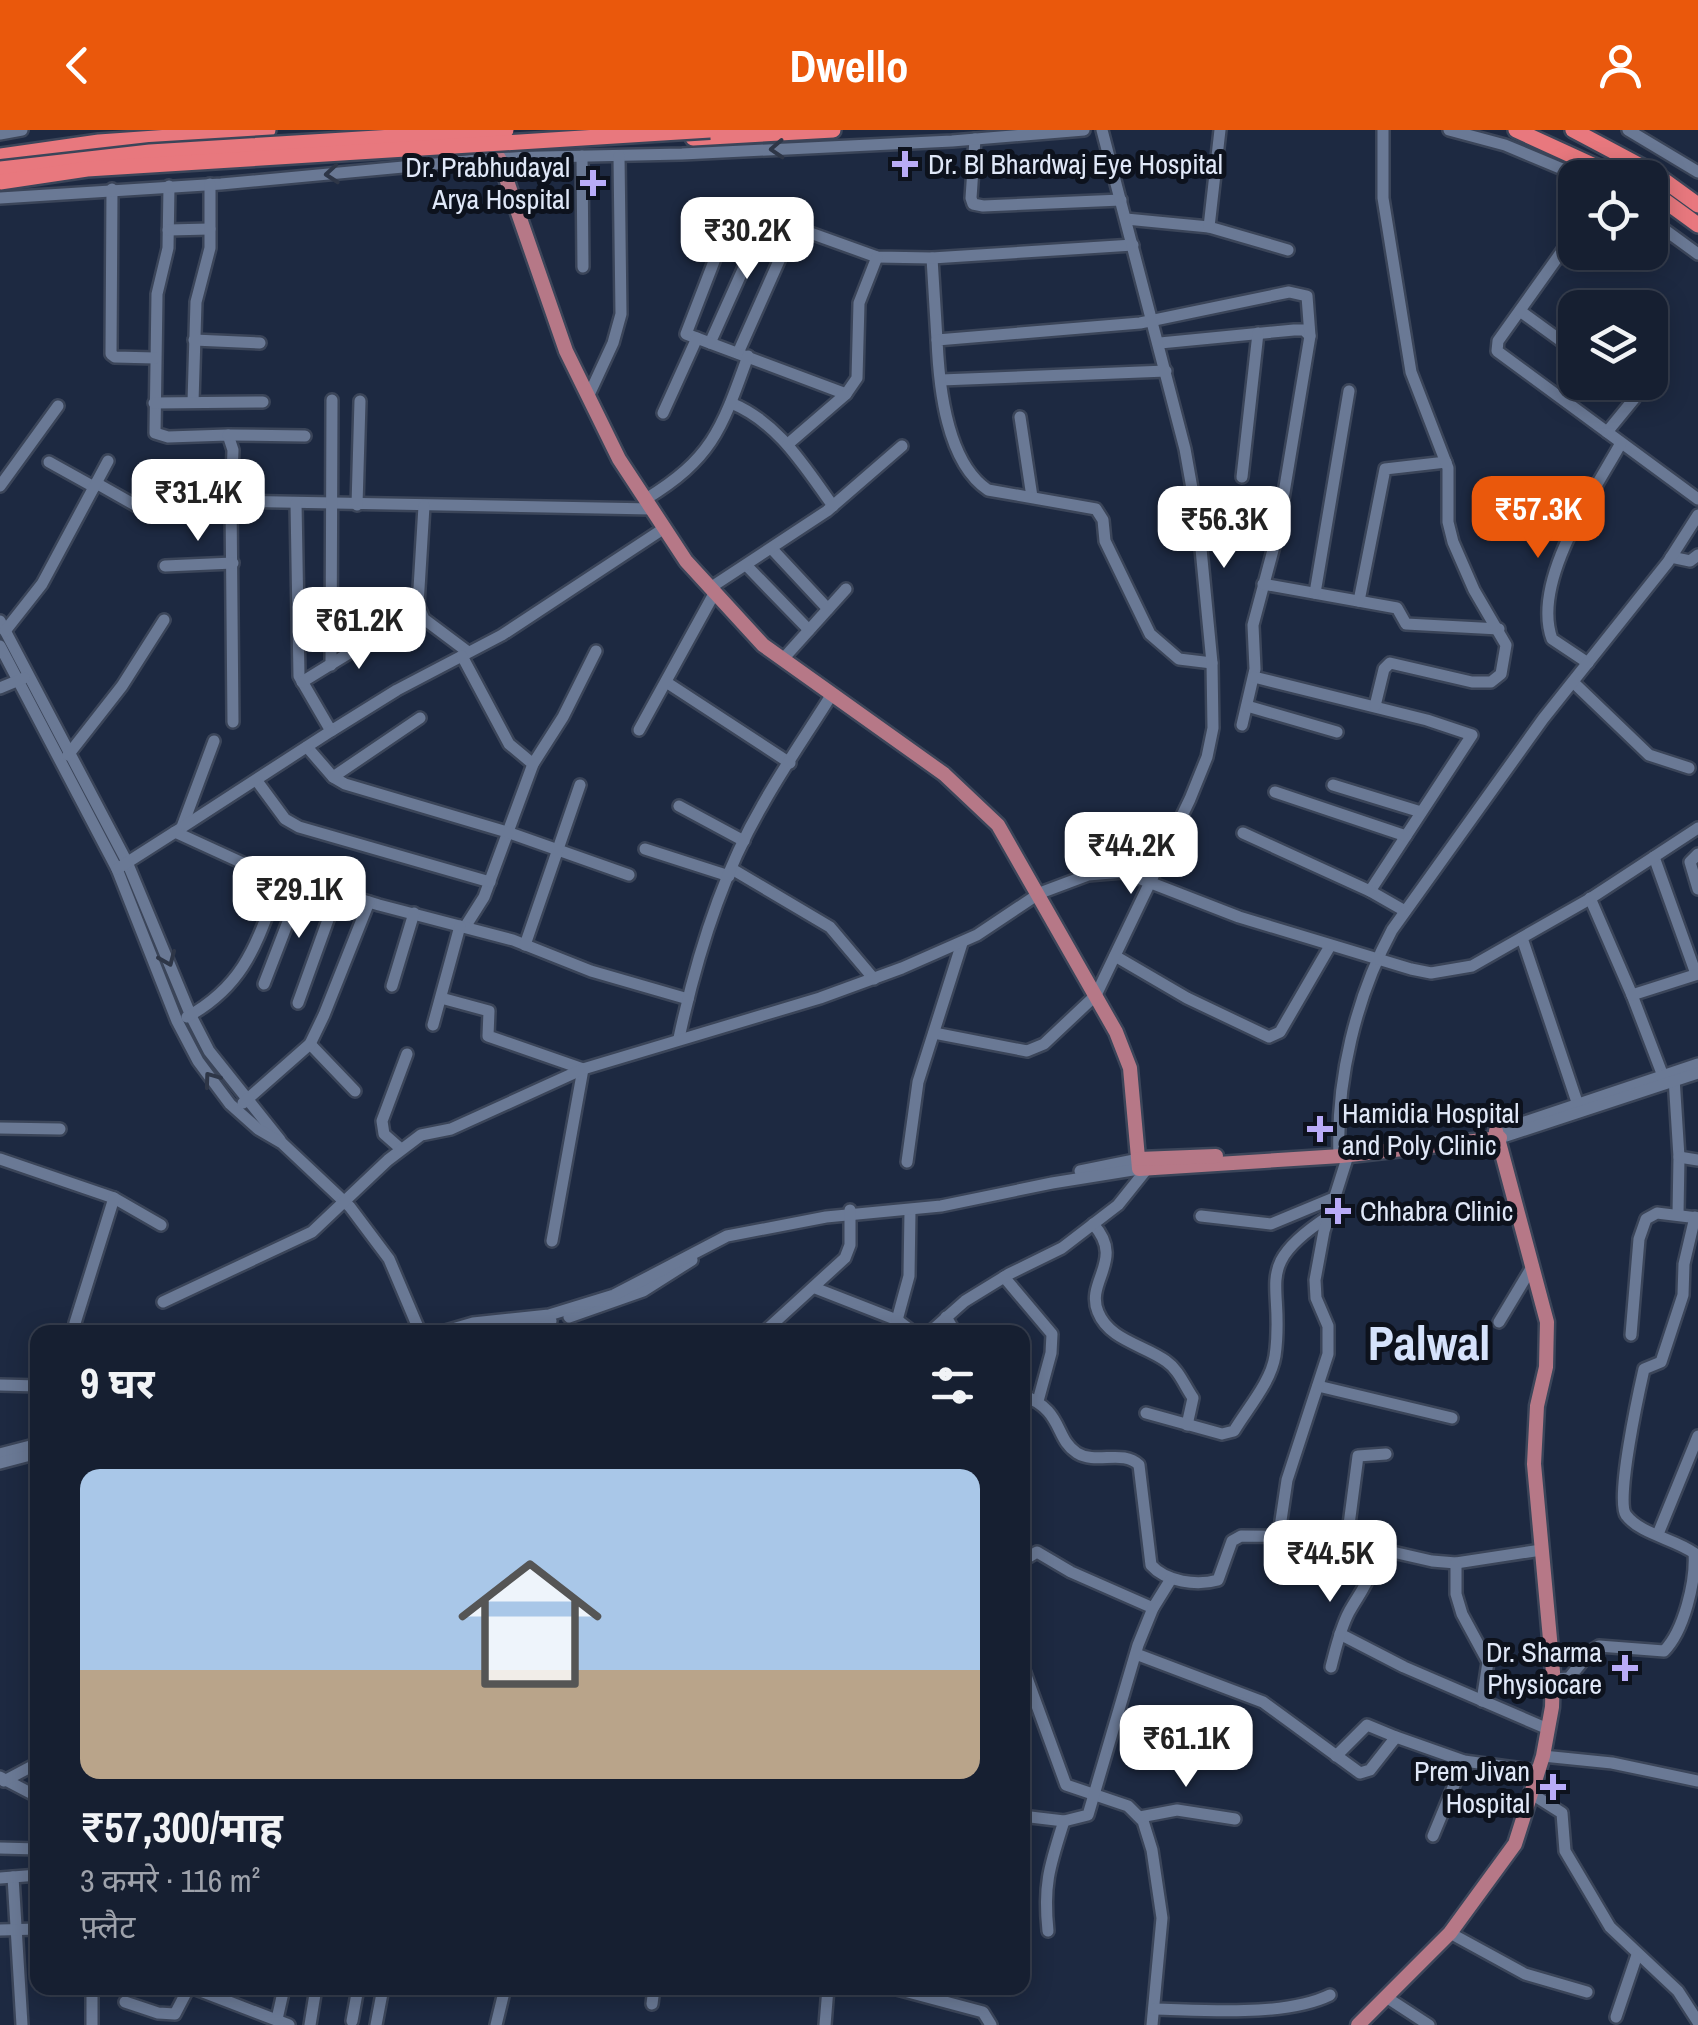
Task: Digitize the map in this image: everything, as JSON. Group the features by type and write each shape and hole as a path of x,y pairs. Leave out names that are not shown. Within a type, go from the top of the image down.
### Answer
{"highway":[{"path":"0,156 99,142 268,130"},
{"path":"0,169 150,152 506,130"},
{"path":"0,185 87,169 710,130"},
{"path":"494,145 833,130"},
{"path":"1516,130 1582,160"},
{"path":"1534,130 1595,160"},
{"path":"1573,130 1654,173 1698,205"},
{"path":"1591,130 1698,196"},
{"path":"1668,206 1698,228"}],"main road":[{"path":"494,145 566,351 619,459 686,561 763,645 944,774 998,825 1116,1032 1130,1068 1145,1164 1344,1152 1499,1134 1546,1322 1548,1344 1537,1406 1534,1464 1553,1680 1548,1729 1516,1844 1450,1933 1358,2025"}],"street":[{"path":"0,134 21,130"},
{"path":"0,198 210,184 494,145 582,156 619,156 1084,130"},
{"path":"934,1032 1027,1051 1044,1044 1096,996 1208,757 1213,728 1212,663 1199,528 1186,449 1102,130"},
{"path":"1210,227 1220,130"},
{"path":"1376,706 1384,669 1390,663 1472,682 1492,682 1498,679 1506,645 1474,590 1453,542 1448,522 1450,485 1446,462 1418,395 1406,346 1383,198 1384,130"},
{"path":"1449,130 1504,145 1558,167"},
{"path":"1628,130 1698,172"},
{"path":"975,139 970,198 973,204 1120,200"},
{"path":"582,156 583,267"},
{"path":"588,396 613,343 621,314 619,156"},
{"path":"193,402 196,302 208,261 210,184"},
{"path":"169,186 168,248 156,294 152,420 158,436 306,436"},
{"path":"112,189 110,354 154,358"},
{"path":"846,394 686,334 733,212 740,207 876,256 932,258 1133,245"},
{"path":"663,414 767,216"},
{"path":"1126,219 1210,227 1288,250"},
{"path":"49,462 142,509 166,501 424,506 649,504 697,462 714,438 731,402 743,355 794,227"},
{"path":"168,230 210,229"},
{"path":"1668,232 1698,254"},
{"path":"788,444 846,394 860,369 858,303 876,256"},
{"path":"1558,257 1498,341 1497,351 1698,499"},
{"path":"932,258 948,428 977,481 988,490 1096,509 1103,520 1105,541 1150,634 1179,659 1212,663"},
{"path":"937,340 1153,321 1298,292 1305,294 1310,336 1282,506 1253,625 1254,677 1242,725"},
{"path":"1520,311 1558,338"},
{"path":"1160,343 1304,330 1310,336"},
{"path":"1242,476 1258,334"},
{"path":"194,340 260,342"},
{"path":"941,380 1166,371"},
{"path":"1315,594 1349,390"},
{"path":"331,666 332,400"},
{"path":"1607,432 1632,400"},
{"path":"357,505 360,401"},
{"path":"154,402 263,402"},
{"path":"731,402 760,418 788,444 833,506"},
{"path":"0,486 58,406"},
{"path":"1020,418 1032,497"},
{"path":"228,435 233,450 233,722"},
{"path":"1588,663 1558,644 1550,633 1550,588 1562,556 1621,442"},
{"path":"639,730 713,590 833,506 902,446"},
{"path":"108,461 42,584 3,626 23,678 122,866 209,1051 282,1143 344,1201 389,1259 417,1325"},
{"path":"1359,601 1384,469 1446,462"},
{"path":"296,502 296,636 302,682 331,731"},
{"path":"424,506 418,605 424,620 465,654 508,744 533,764"},
{"path":"1279,1534 1287,1480 1330,1339 1326,1315 1316,1298 1315,1280 1344,1152 1344,1079 1376,960 1405,911 1572,682 1671,557 1698,515"},
{"path":"122,866 397,690 570,592 664,528"},
{"path":"772,549 828,609"},
{"path":"1671,557 1690,561 1698,555"},
{"path":"165,566 233,563"},
{"path":"747,566 809,630"},
{"path":"1263,584 1398,608 1406,624 1500,630"},
{"path":"783,659 846,588"},
{"path":"66,758 122,686 164,620"},
{"path":"302,682 394,626"},
{"path":"0,646 23,678"},
{"path":"433,1025 463,926 490,882 533,764 596,652"},
{"path":"1254,677 1376,706 1472,735 1370,891"},
{"path":"0,688 23,678"},
{"path":"666,682 790,763"},
{"path":"1572,682 1649,755 1689,768"},
{"path":"679,1038 688,998 744,841 763,803 832,694"},
{"path":"1247,706 1337,732"},
{"path":"334,777 420,718"},
{"path":"178,829 214,741"},
{"path":"307,747 334,777 366,792 507,832 629,875"},
{"path":"257,780 291,824 490,882"},
{"path":"1334,784 1421,812"},
{"path":"525,945 580,785"},
{"path":"1274,792 1406,836"},
{"path":"679,806 744,841"},
{"path":"164,1302 312,1232 421,1135 451,1129 583,1069 753,1019 874,978 962,943 1040,894 1088,875 1111,871 1150,882 1239,917 1430,973 1472,966 1590,898 1698,828"},
{"path":"178,829 224,857 303,883 463,926 688,998"},
{"path":"1243,833 1405,911"},
{"path":"645,848 731,872 830,926 874,978"},
{"path":"1698,854 1690,862 1698,889"},
{"path":"1632,995 1697,974 1654,857"},
{"path":"122,866 178,1021 208,1077 236,1110 282,1143"},
{"path":"178,1021 191,1016 236,980 255,946 282,876"},
{"path":"264,984 303,883"},
{"path":"298,1004 338,892"},
{"path":"1590,898 1670,1077 1679,1157 1678,1214"},
{"path":"236,1110 310,1044 369,902"},
{"path":"392,986 414,913"},
{"path":"1522,938 1578,1105"},
{"path":"907,1162 918,1082 962,943"},
{"path":"1114,956 1269,1038 1280,1032 1330,946"},
{"path":"441,998 489,1011 488,1036 583,1069"},
{"path":"310,1044 355,1092"},
{"path":"401,1149 384,1134 382,1121 407,1054"},
{"path":"1499,1134 1698,1064"},
{"path":"552,1241 583,1069"},
{"path":"1499,1134 1578,1105 1670,1077 1698,1073"},
{"path":"0,1128 60,1128"},
{"path":"1679,1157 1698,1160"},
{"path":"0,1158 114,1198 160,1226"},
{"path":"851,1213 910,1211 1145,1164"},
{"path":"465,1325 549,1314 614,1295 716,1241 739,1234 1145,1164"},
{"path":"937,1325 965,1300 1062,1248 1093,1224 1118,1204 1145,1164"},
{"path":"1200,1216 1271,1224 1336,1197"},
{"path":"75,1323 114,1198"},
{"path":"897,1320 909,1276 910,1211"},
{"path":"772,1325 845,1258 850,1245 851,1213"},
{"path":"1553,1680 1569,1678 1595,1647 1667,1650 1681,1620 1695,1557 1690,1550 1624,1514 1623,1496 1632,1422 1644,1369 1661,1362 1683,1295 1684,1264 1697,1217 1652,1214 1642,1230 1631,1335"},
{"path":"1146,1413 1225,1434 1234,1431 1273,1363 1274,1293 1281,1258 1288,1246 1329,1216"},
{"path":"1093,1224 1104,1236 1107,1248 1096,1301 1099,1315 1128,1342 1161,1358 1178,1372 1192,1398 1187,1425"},
{"path":"530,1325 589,1312 643,1290 739,1234"},
{"path":"1500,1322 1532,1267"},
{"path":"1004,1276 1052,1334 1038,1401"},
{"path":"815,1288 904,1325"},
{"path":"1683,1295 1698,1297"},
{"path":"946,1317 951,1325"},
{"path":"0,1385 30,1386"},
{"path":"1318,1386 1452,1418"},
{"path":"1030,1398 1038,1401 1058,1424 1078,1454 1088,1458 1124,1458 1139,1466 1151,1566 1171,1579 1214,1582 1232,1541 1241,1536 1279,1534 1347,1540 1456,1563 1541,1550"},
{"path":"1658,1534 1698,1436"},
{"path":"0,1454 30,1446"},
{"path":"1347,1540 1358,1456 1386,1454"},
{"path":"0,1463 30,1455"},
{"path":"1331,1667 1340,1634 1371,1576 1368,1544"},
{"path":"1030,1556 1037,1552 1071,1572 1154,1608"},
{"path":"1456,1563 1456,1594 1462,1614 1488,1662 1482,1701"},
{"path":"1030,1817 1064,1821 1088,1815 1136,1654 1154,1608 1171,1579"},
{"path":"1340,1634 1548,1729"},
{"path":"1136,1654 1263,1702 1355,1771 1366,1773 1396,1737"},
{"path":"1030,1687 1062,1779 1070,1788 1128,1806 1140,1817 1152,1850 1162,1918 1152,2025"},
{"path":"1336,1756 1367,1726 1464,1760 1538,1771"},
{"path":"1543,1756 1698,1780"},
{"path":"1433,1836 1464,1760"},
{"path":"2,1779 30,1767"},
{"path":"2,1779 30,1793"},
{"path":"1532,1794 1560,1810 1566,1851 1610,1927 1678,1991 1698,2022"},
{"path":"1140,1817 1177,1810 1235,1819"},
{"path":"1048,1931 1046,1878 1064,1821"},
{"path":"0,1848 30,1848"},
{"path":"6,1878 16,1929 22,2025"},
{"path":"0,1930 30,1929"},
{"path":"1450,1933 1525,1974 1587,1992"},
{"path":"1616,2017 1637,1955"},
{"path":"92,1995 92,2025"},
{"path":"125,2002 169,2014 178,2010 185,1995"},
{"path":"223,1995 283,2022 284,1995"},
{"path":"310,2025 315,1995"},
{"path":"352,2021 357,1995"},
{"path":"376,2025 382,1995"},
{"path":"496,2025 503,1995"},
{"path":"652,2004 653,1995"},
{"path":"824,2025 827,1995"},
{"path":"920,1995 984,2012 991,2025"},
{"path":"1154,2009 1236,2011 1307,2003 1330,1995"},
{"path":"1386,1997 1428,2025"}],"place":[{"name":"Dr. Bl Bhardwaj Eye Hospital","path":"905,164"},
{"name":"Dr. Prabhudayal Arya Hospital","path":"593,183"},
{"name":"Hamidia Hospital and Poly Clinic","path":"1320,1129"},
{"name":"Chhabra Clinic","path":"1338,1211"},
{"name":"Dr. Sharma Physiocare","path":"1625,1668"},
{"name":"Prem Jivan Hospital","path":"1553,1787"}],"district":[{"name":"Palwal","path":"1429,1342"}]}
